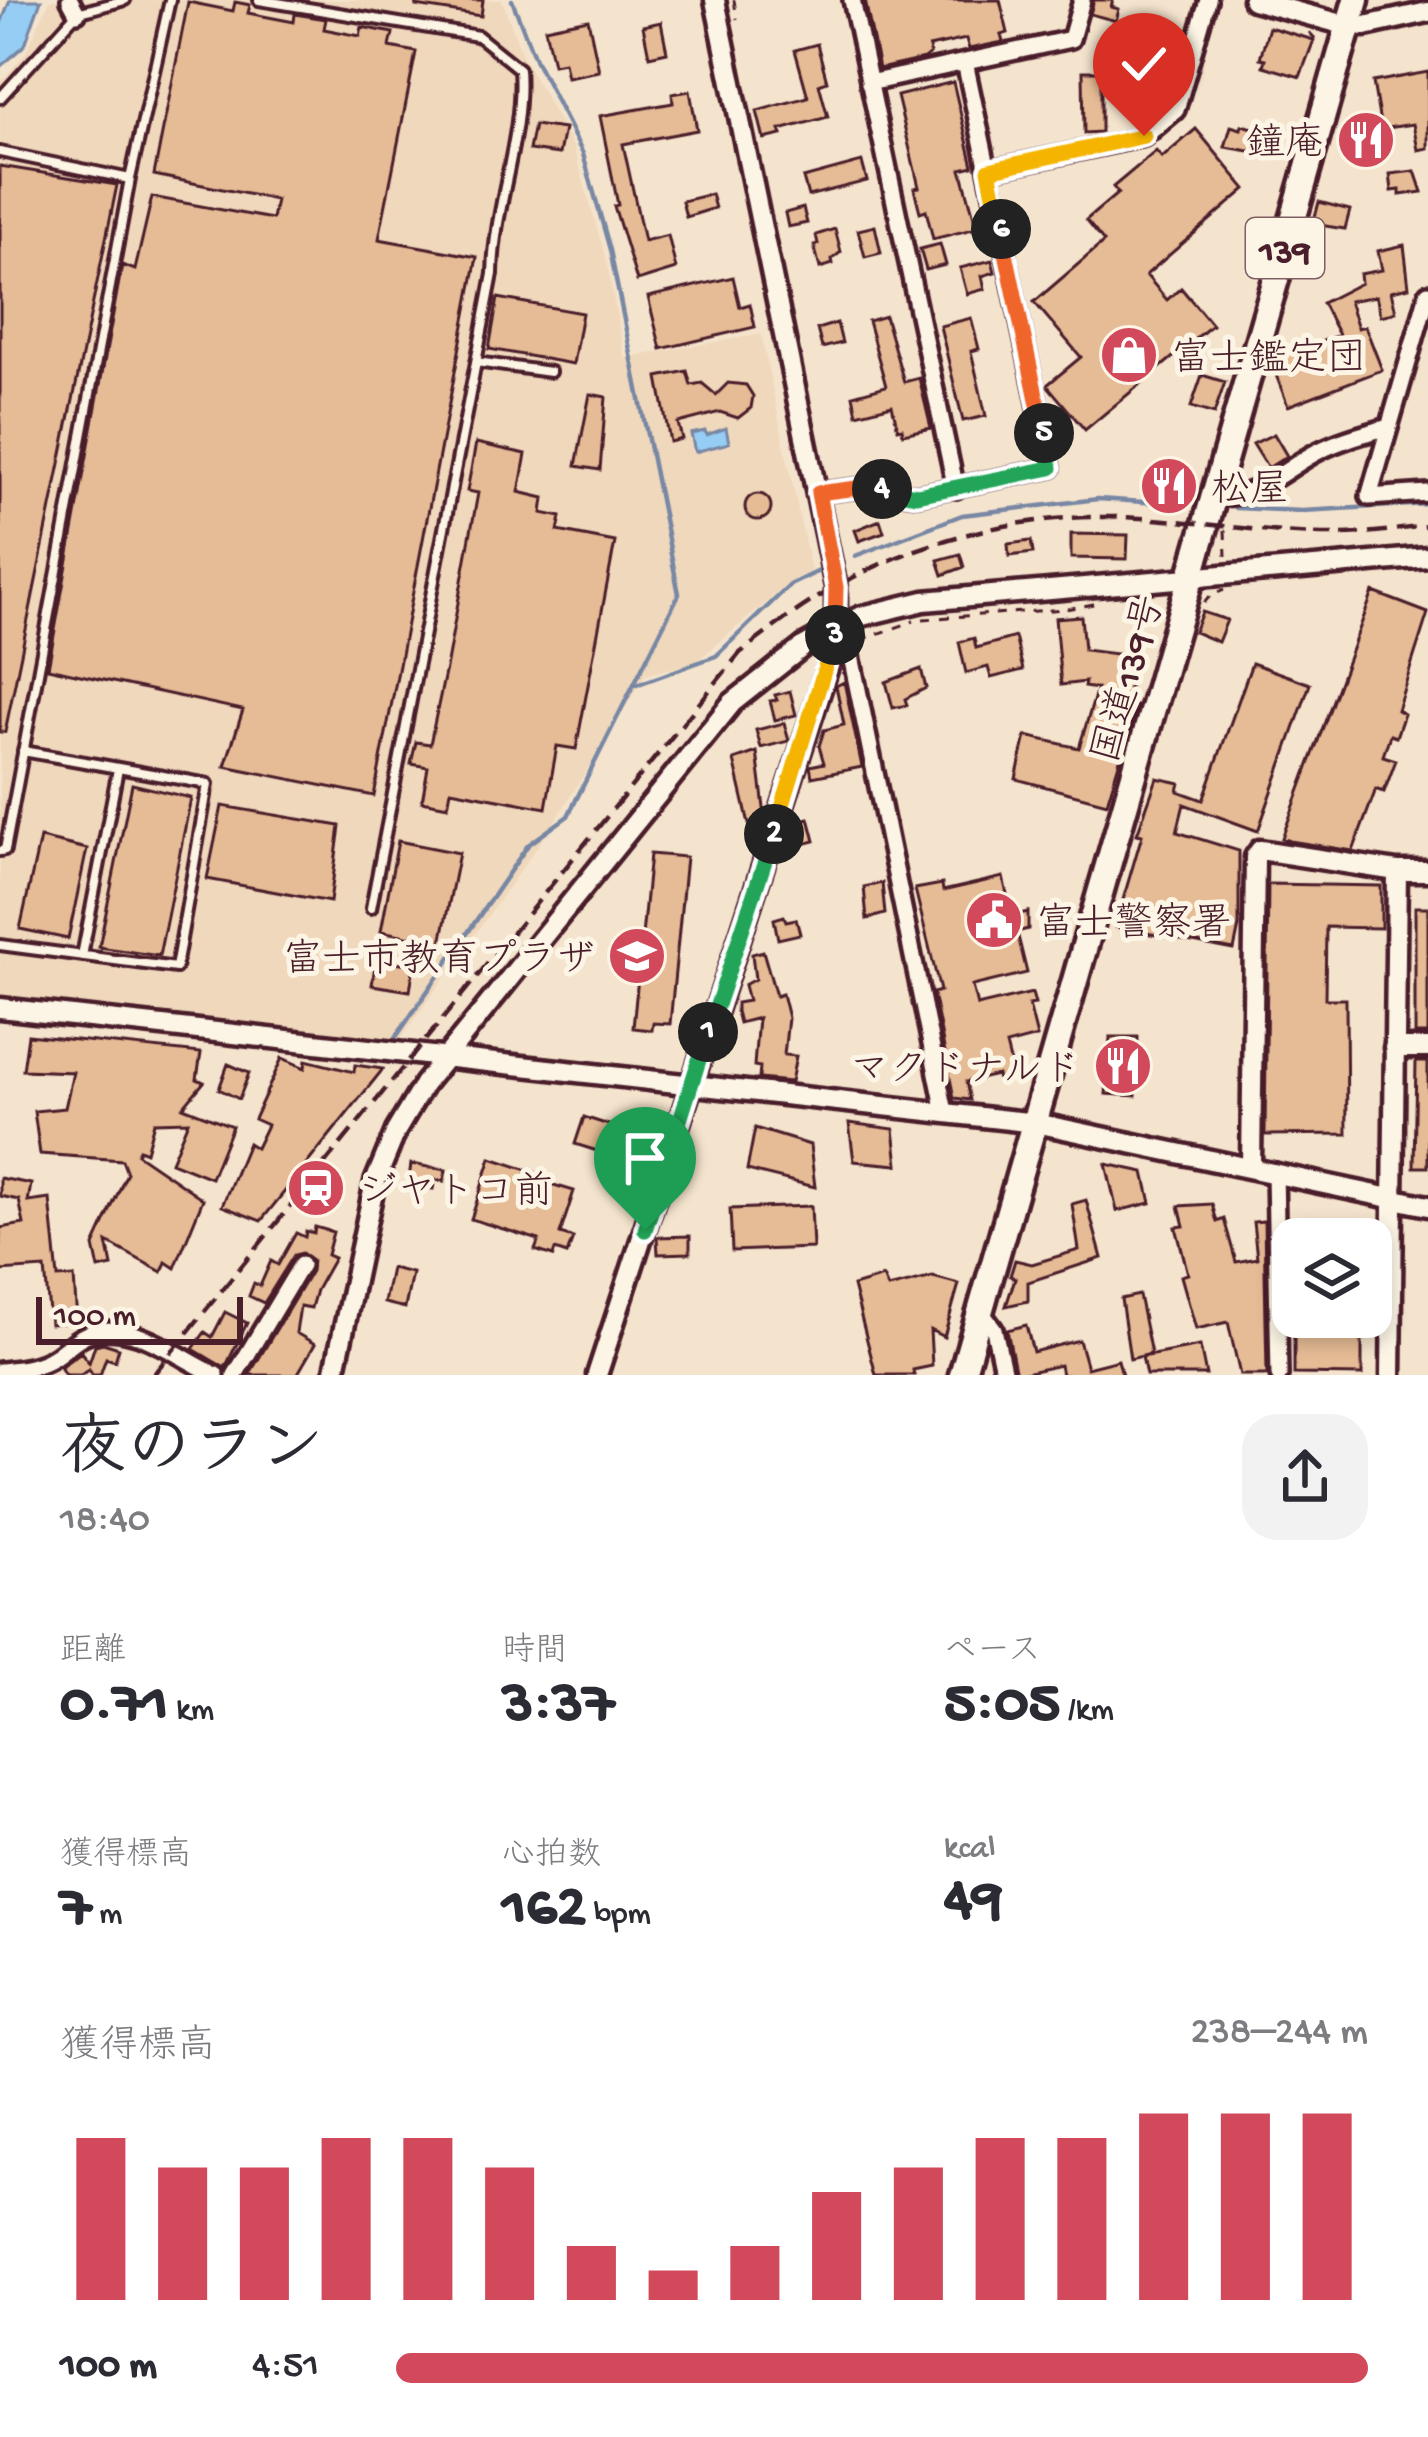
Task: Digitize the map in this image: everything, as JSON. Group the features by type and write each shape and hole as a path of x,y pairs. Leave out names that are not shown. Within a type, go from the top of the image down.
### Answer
{"highway":[{"name":"国道139号","path":"962,1375 1353,12"}],"street":[{"path":"597,1375 830,661 836,628 836,587 818,493 715,0"},
{"path":"852,0 956,489"},
{"path":"869,83 1071,39 1082,0"},
{"path":"989,170 1144,136 1176,110 1208,0"},
{"path":"1253,0 1353,12 1365,26 1428,12"},
{"path":"818,493 865,487 917,495 1051,468 965,62"},
{"path":"1428,293 1369,497 1428,493"},
{"path":"1214,496 1239,497 1350,437 1389,427"},
{"path":"334,1375 375,1182 396,1131 424,1084 732,703 804,646 862,616 925,601 1428,556"},
{"path":"850,650 945,1112"},
{"path":"1251,1166 1255,857 1260,850 1397,871 1428,871"},
{"path":"1390,1375 1397,871"},
{"path":"0,1008 1036,1124 1428,1206"},
{"path":"1394,1048 1428,1048"},
{"path":"1275,1172 1279,1375"},
{"path":"235,1375 301,1265"},
{"path":"980,1309 994,1329 1004,1375"},
{"path":"0,1371 48,1367 86,1334 110,1331 138,1335 181,1368 216,1375"}],"lane":[{"path":"0,98 74,7 124,0"},
{"path":"0,850 5,850 130,179 170,0"},
{"path":"259,0 478,36 519,69 521,95 476,362 371,908"},
{"path":"0,152 130,179"},
{"path":"476,362 550,372"},
{"path":"0,945 176,968 208,784 23,751"},
{"path":"82,956 118,768"}],"shaded area":[{"path":"50,0 502,0 524,59 574,148 606,259 625,358 761,334 811,571 786,586 696,662 645,675 558,817 401,1039 0,999 0,83 26,52"}],"water":[{"path":"10,0 41,0 25,45 0,67 0,26"},
{"path":"726,428 729,443 695,452 691,434 705,431 707,435"}],"building":[{"path":"417,0 483,0 481,16 416,6"},
{"path":"865,0 1000,0 1008,33 1001,35 1003,42 969,49 966,39 929,47 930,54 924,59 879,69"},
{"path":"1094,0 1113,0 1111,7 1119,9 1116,21 1090,14"},
{"path":"188,2 233,11 235,2 250,5 248,13 294,22 295,14 326,19 324,29 360,36 362,27 393,33 390,47 416,52 379,239 477,257 374,796 225,766 243,710 48,668 122,265 135,270 152,197 272,219 276,200 154,175"},
{"path":"588,19 599,71 567,77 564,62 553,64 545,28"},
{"path":"661,22 667,52 649,56 643,26"},
{"path":"1269,27 1314,40 1300,77 1263,66 1265,59 1260,58"},
{"path":"817,44 827,81 819,84 828,117 764,139 757,111 808,97 795,50"},
{"path":"1083,71 1101,71 1101,132 1084,133"},
{"path":"1428,72 1428,148 1418,150 1413,124 1381,129 1373,82"},
{"path":"953,82 973,166 961,169 977,228 933,239 926,210 920,212 914,188 919,187 897,96"},
{"path":"690,91 697,130 623,144 644,241 668,235 676,269 637,281 614,206 618,205 600,116 673,103 672,94"},
{"path":"534,125 564,129 559,154 529,150"},
{"path":"1242,125 1273,133 1268,154 1225,147 1231,126 1241,129"},
{"name":"鐘庵","path":"1362,126 1377,130 1370,154 1355,150"},
{"path":"1196,129 1246,189 1146,275 1167,300 1181,288 1212,325 1085,430 1047,385 1081,357 1034,302 1104,242 1086,220 1118,193 1113,187 1156,151 1162,158"},
{"path":"862,162 867,181 808,196 803,178"},
{"path":"0,166 117,185 5,732 0,732"},
{"path":"1415,171 1422,192 1400,195 1400,190 1392,191 1390,174"},
{"path":"711,194 715,208 686,217 682,201"},
{"path":"1319,202 1350,210 1345,229 1313,224"},
{"path":"803,208 807,223 788,227 785,213"},
{"path":"875,226 881,253 865,257 858,230"},
{"path":"835,229 841,252 832,259 833,264 820,268 816,235"},
{"path":"940,244 946,265 926,270 920,249"},
{"path":"1404,245 1409,287 1391,291 1396,312 1381,316 1376,296 1349,301 1358,328 1365,326 1382,370 1288,406 1273,367 1278,365 1276,359 1339,335 1322,303 1361,283 1360,274 1382,270 1378,251"},
{"path":"992,260 995,272 982,276 985,289 967,294 960,268"},
{"path":"733,277 740,307 750,304 755,327 661,349 648,297"},
{"path":"498,298 582,313 573,364 489,349"},
{"path":"885,316 904,382 919,378 931,428 903,434 892,405 857,414 853,395 886,386 868,321"},
{"path":"971,318 979,349 971,351 986,416 963,421 940,326"},
{"path":"837,323 842,343 822,348 817,329"},
{"path":"687,371 691,385 702,383 716,395 728,383 746,385 753,396 751,408 738,418 720,412 678,423 682,439 670,442 658,377"},
{"path":"1202,375 1225,382 1214,414 1191,407"},
{"path":"590,394 606,397 600,470 576,466"},
{"path":"1274,434 1287,456 1268,468 1253,444"},
{"path":"476,443 526,454 519,492 544,498 542,513 561,517 558,531 615,542 576,749 557,746 546,808 451,790 448,806 422,801 428,767 411,764 416,742 430,744 447,663 478,493 467,491"},
{"path":"1154,477 1184,479 1183,495 1153,493"},
{"path":"758,494 771,507 758,520 745,507"},
{"path":"880,520 884,532 859,541 855,530"},
{"path":"1071,534 1128,535 1127,559 1071,558"},
{"path":"1031,541 1033,553 1009,556 1008,544"},
{"path":"960,554 964,567 943,575 938,560"},
{"path":"1373,592 1428,613 1397,710 1404,714 1383,756 1396,760 1384,792 1376,789 1353,851 1290,841 1282,838"},
{"path":"1202,612 1227,620 1218,642 1194,632"},
{"path":"1081,616 1084,650 1133,656 1127,704 1136,706 1107,803 1016,779 1026,736 1079,748 1097,689 1084,687 1085,682 1061,685 1055,618"},
{"path":"1015,637 1023,670 991,678 988,667 966,673 959,642 974,638 976,648"},
{"path":"1252,663 1310,684 1258,831 1184,804 1177,832 1239,851 1239,926 1234,950 1115,927 1142,835 1137,834 1157,778 1180,783 1178,791 1203,800"},
{"path":"921,669 926,688 905,699 907,705 893,708 886,682"},
{"path":"844,682 862,767 812,777 810,766 824,763 819,746 824,730 844,725 836,686"},
{"path":"790,691 796,715 775,720 770,701"},
{"path":"784,723 789,741 761,748 756,730"},
{"path":"757,752 765,816 764,821 749,824 734,760"},
{"path":"132,784 191,798 159,956 99,947"},
{"path":"222,806 340,826 330,902 207,879"},
{"path":"809,818 815,841 792,847 788,833 797,826 796,821"},
{"path":"40,838 87,849 68,939 20,929"},
{"path":"398,841 459,853 441,943 381,931"},
{"path":"650,854 686,857 670,1024 653,1023 652,1030 633,1028"},
{"path":"1003,877 1012,916 1028,912 1028,929 1017,932 1027,973 972,986 977,1006 1032,993 1035,1004 1029,1005 1037,1037 1006,1045 1014,1077 998,1081 997,1075 966,1082 970,1100 954,1098 933,993 940,991 915,889 942,884 943,891"},
{"path":"882,883 885,914 867,919 864,887"},
{"path":"1268,884 1381,886 1381,928 1326,927 1325,999 1346,999 1347,1134 1265,1135"},
{"path":"1415,907 1428,907 1428,1034 1415,1034"},
{"path":"784,916 786,921 796,919 800,934 778,939 774,919"},
{"path":"763,951 788,1018 784,1055 796,1056 791,1082 759,1079 760,1067 754,1066 758,1018 739,1023 736,1011 736,1003 748,1001 744,985 755,979 752,954"},
{"path":"376,959 414,965 410,991 372,985"},
{"path":"28,1035 201,1053 197,1079 204,1082 183,1107 232,1126 211,1178 171,1162 188,1121 154,1122 146,1152 139,1149 137,1154 203,1199 175,1268 166,1262 162,1272 107,1242 112,1266 99,1269 94,1246 127,1173 122,1160 40,1154 34,1111 65,1108 73,1072 23,1070"},
{"name":"マクドナルド","path":"1110,1037 1138,1037 1136,1096 1106,1094"},
{"path":"282,1058 305,1068 306,1060 354,1072 355,1065 383,1069 261,1221 222,1206 248,1143 256,1148 267,1125 254,1119"},
{"path":"1416,1062 1428,1062 1428,1167 1414,1167"},
{"path":"228,1064 249,1073 239,1099 219,1089"},
{"path":"584,1117 621,1129 613,1156 575,1144"},
{"path":"849,1123 894,1129 898,1165 854,1161"},
{"path":"755,1128 810,1145 815,1187 747,1170"},
{"path":"491,1158 549,1177 547,1183 574,1191 560,1234 573,1238 567,1254 555,1250 553,1256 535,1250 539,1240 471,1219"},
{"path":"411,1164 446,1170 444,1181 435,1180 433,1189 408,1185"},
{"path":"1106,1164 1144,1172 1151,1203 1117,1211"},
{"path":"0,1178 31,1184 28,1202 50,1199 58,1278 74,1277 77,1322 50,1324 45,1268 0,1271 0,1228 24,1224 19,1200 0,1196"},
{"path":"1086,1200 1102,1258 1028,1282 1028,1301 1006,1306 1015,1260 1032,1264 1079,1250 1072,1204"},
{"path":"1212,1204 1217,1222 1224,1219 1236,1262 1257,1258 1253,1222 1264,1221 1267,1375 1240,1375 1228,1322 1196,1329 1181,1276 1188,1274 1176,1227 1184,1226 1179,1206"},
{"path":"811,1206 813,1248 732,1251 730,1209"},
{"path":"315,1227 333,1232 327,1255 334,1258 311,1308 300,1306 296,1333 315,1344 297,1375 249,1375 311,1271 312,1260 302,1253 294,1255 264,1303 249,1296 254,1283 260,1286 271,1261 278,1265 296,1233 305,1237"},
{"path":"690,1236 690,1253 658,1254 657,1237"},
{"path":"391,1268 412,1273 405,1308 384,1303"},
{"path":"883,1277 888,1288 933,1277 959,1284 944,1337 930,1330 932,1366 913,1370 914,1375 876,1375 853,1286"},
{"path":"1139,1295 1151,1354 1130,1359 1121,1299"},
{"path":"225,1312 247,1323 225,1368 193,1349 205,1332 212,1337"},
{"path":"1026,1325 1033,1352 1079,1340 1087,1368 1118,1360 1122,1375 1062,1375 1060,1365 1016,1375 1007,1330"},
{"path":"1294,1338 1362,1338 1362,1375 1294,1374"},
{"path":"95,1345 119,1348 115,1361 106,1358 100,1375 92,1375 89,1369 81,1375 65,1375 60,1367 81,1352 89,1363"},
{"path":"1200,1346 1206,1375 1146,1375 1142,1357"}],"waterway":[{"path":"396,1037 528,845 568,816 679,594 610,250 583,154 535,59 512,0"},
{"path":"855,556 962,515 1098,499 1189,505"},
{"path":"1235,508 1302,511 1428,504"},
{"path":"633,686 716,656 790,585 819,571"}],"railway":[{"path":"153,1375 740,653 804,606 915,550 988,529 1063,518 1130,517 1337,534 1428,526"}],"place":[{"name":"鐘庵","path":"1366,140"},
{"name":"富士鑑定団","path":"1129,355"},
{"name":"松屋","path":"1169,486"},
{"name":"富士警察署","path":"994,920"},
{"name":"富士市教育プラザ","path":"637,956"},
{"name":"マクドナルド","path":"1123,1066"},
{"name":"ジヤトコ前","path":"316,1188"}],"route":[{"path":"645,1230 830,661 836,587 818,493 865,487 917,495 1051,468 989,170 1144,136"}]}
